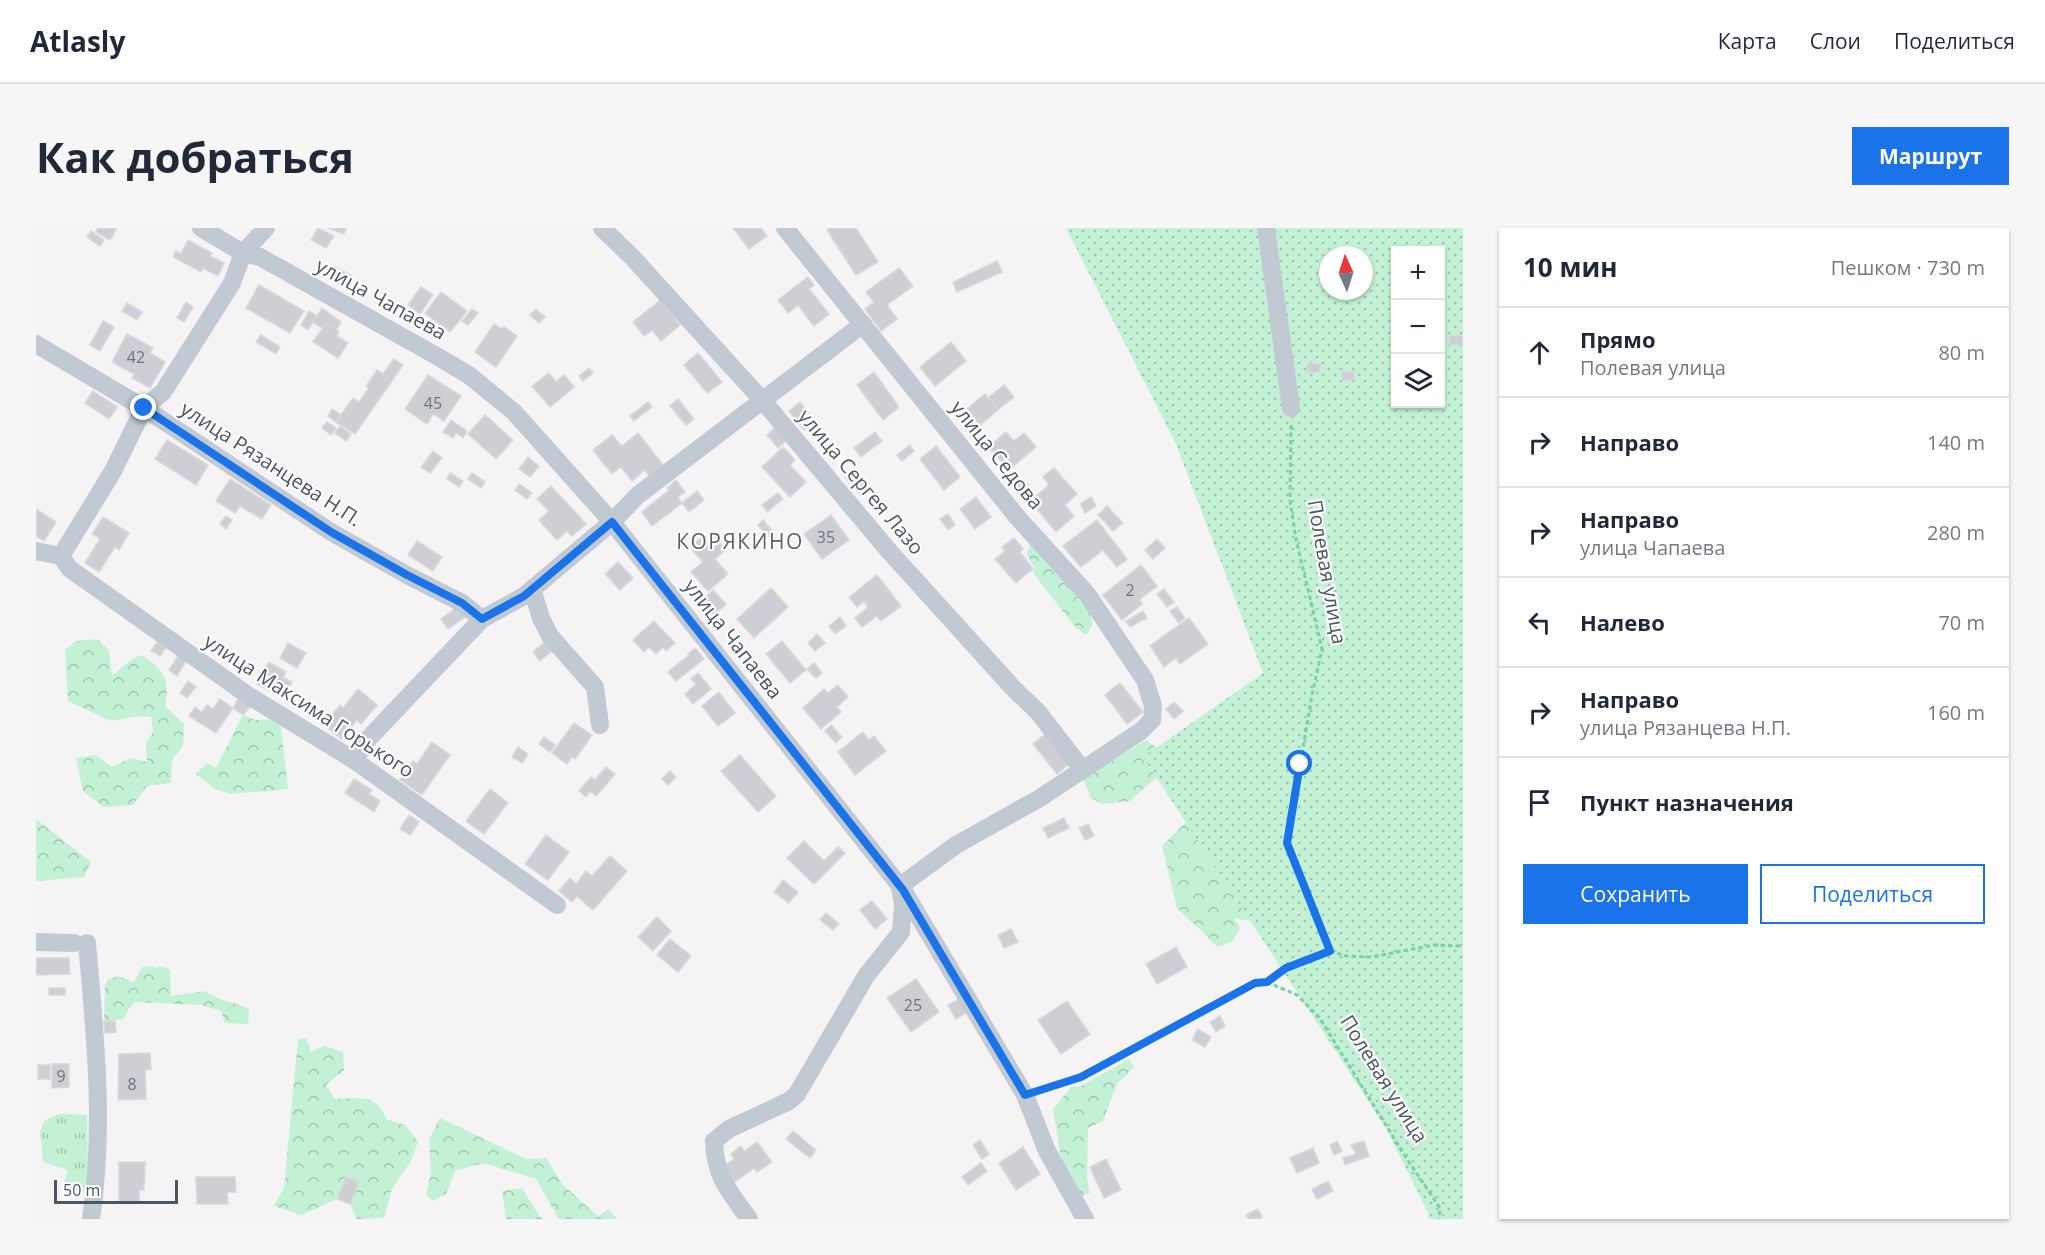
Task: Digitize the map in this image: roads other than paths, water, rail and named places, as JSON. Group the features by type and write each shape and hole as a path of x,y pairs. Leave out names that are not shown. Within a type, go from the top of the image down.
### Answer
{"street":[{"name":"улица Чапаева","path":"201,228 243,253 260,257 470,376 514,412 612,522 900,886 1025,1095 1047,1151 1084,1219"},
{"path":"36,551 61,556 113,471 144,408 163,392 232,283 243,253 266,228"},
{"name":"улица Сергея Лазо","path":"602,228 632,257 763,401 889,551 1013,688 1038,712 1082,769"},
{"name":"улица Седова","path":"785,228 1018,518 1087,594 1144,680 1153,706 1152,720 1141,731 1082,769"},
{"path":"1266,228 1291,408"},
{"path":"354,760 369,738 482,619 524,596 612,522 638,495 863,324"},
{"name":"улица Рязанцева Н.П.","path":"36,344 144,408 331,532 462,603 482,619"},
{"name":"улица Максима Горького","path":"61,556 70,569 249,696 354,760 557,905"},
{"path":"532,589 541,618 550,636 595,687 600,725"},
{"path":"749,1219 721,1179 714,1160 714,1141 729,1130 789,1101 797,1094 866,976 901,932 903,905 900,886 956,846 1040,798 1082,769"},
{"path":"36,942 81,943 99,1087 96,1185 91,1219"}],"district":[{"name":"КОРЯКИНО","path":"740,542"}]}
